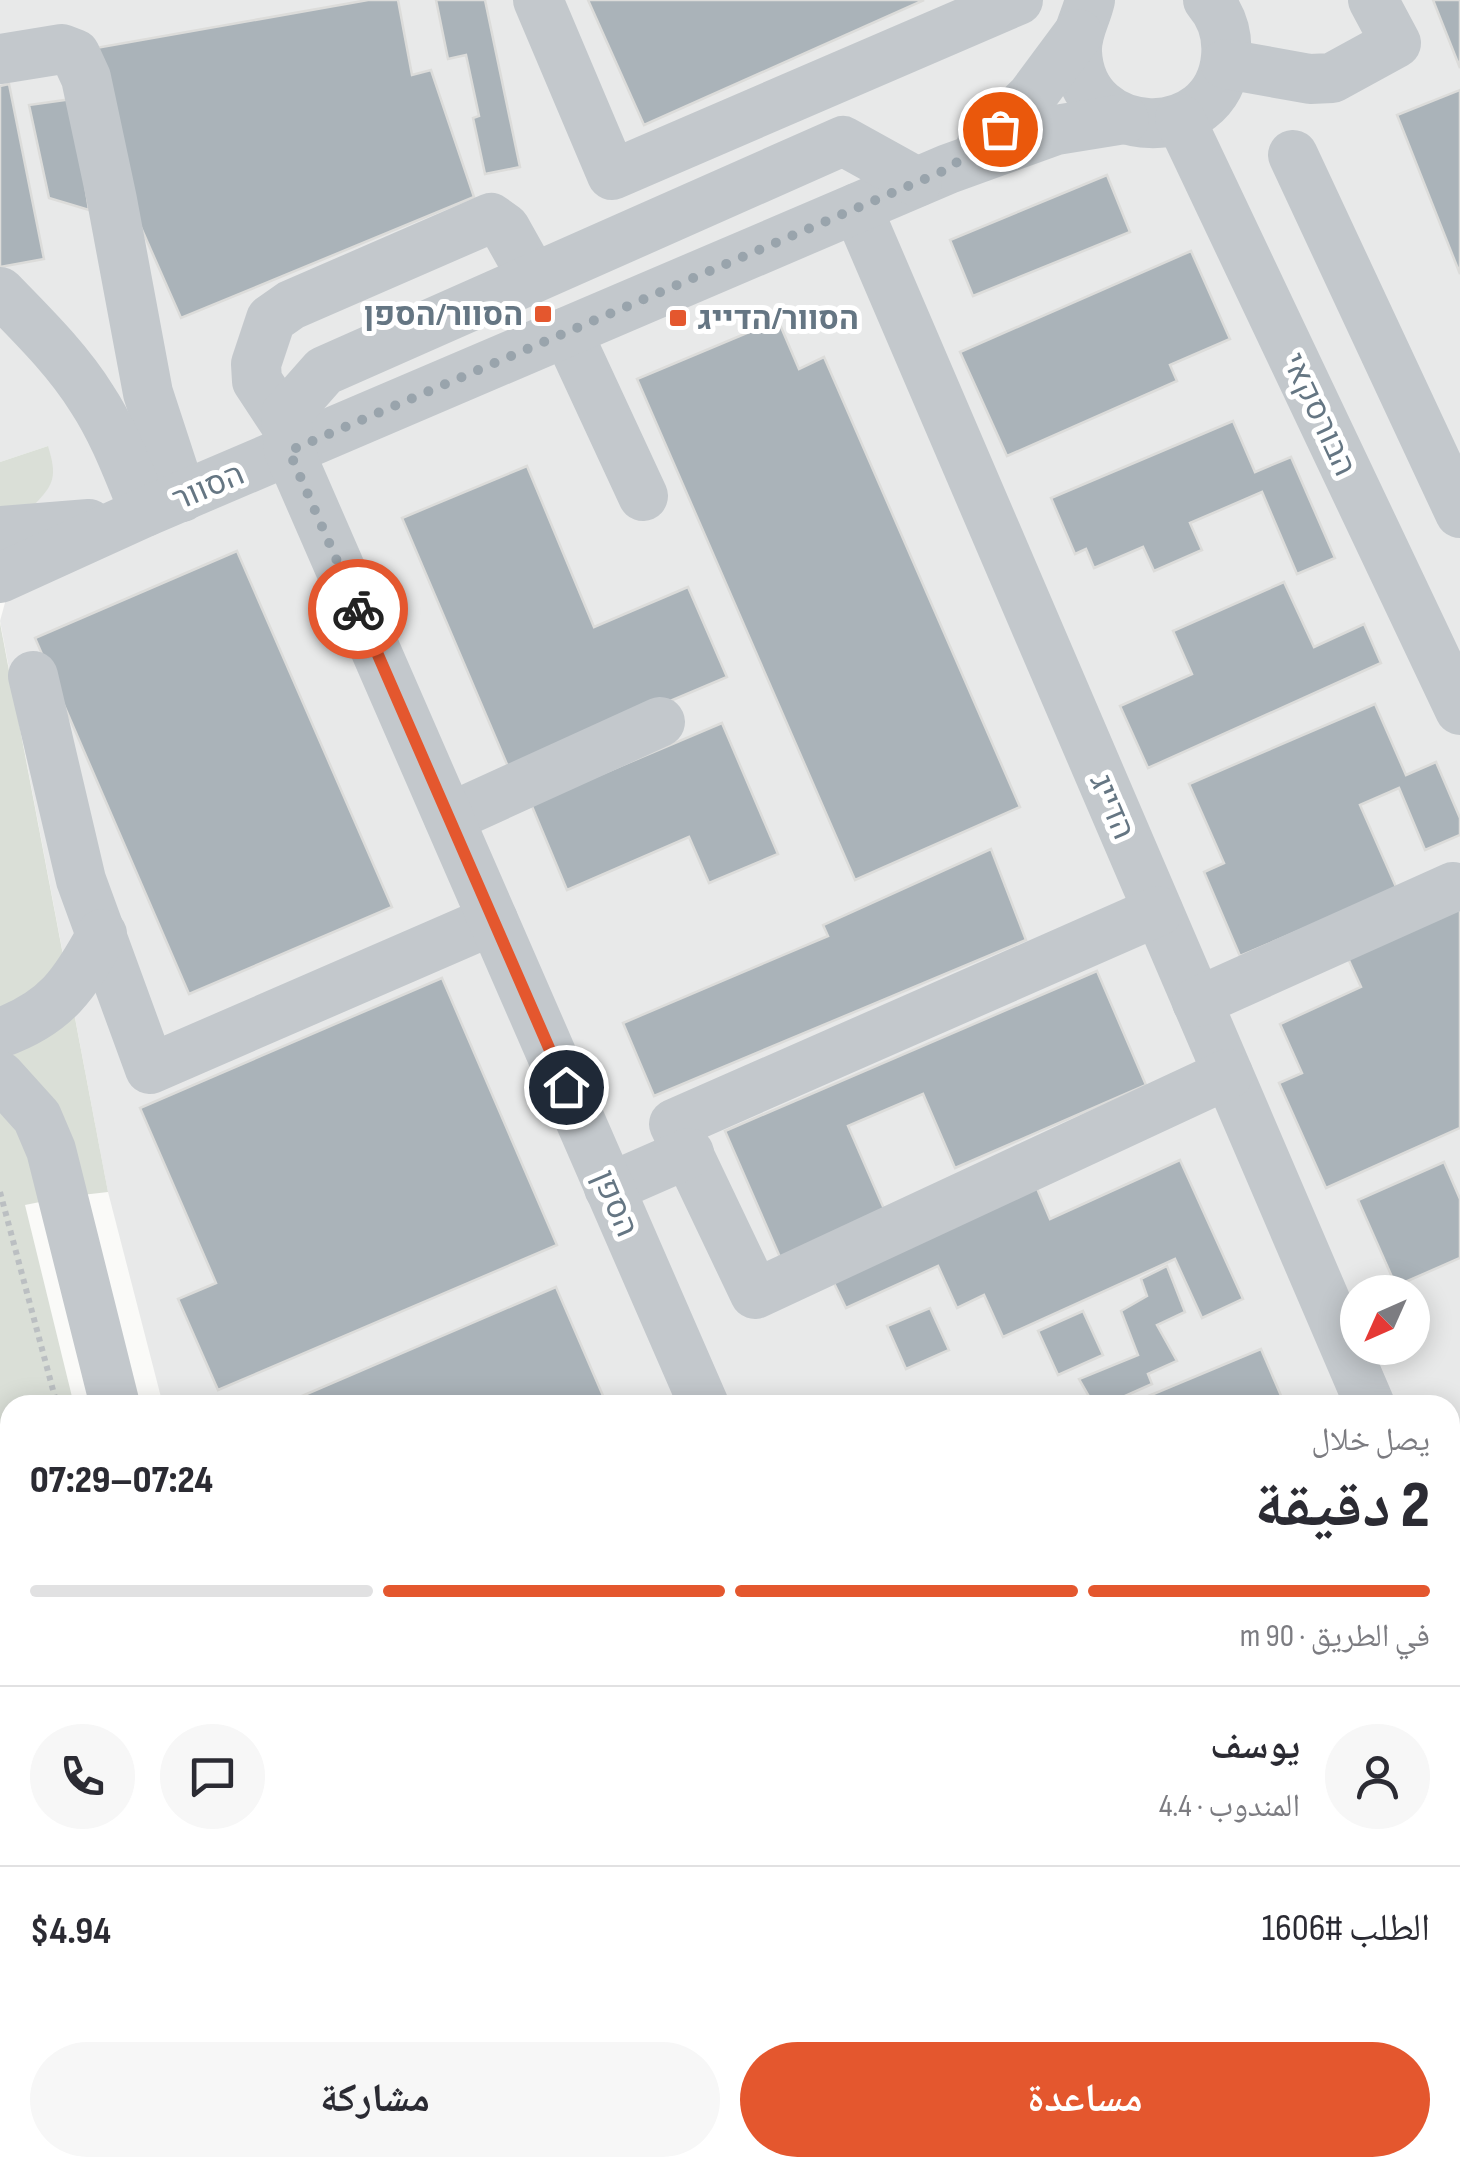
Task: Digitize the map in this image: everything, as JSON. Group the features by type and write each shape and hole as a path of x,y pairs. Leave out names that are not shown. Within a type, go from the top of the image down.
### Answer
{"street":[{"path":"538,0 612,175 1018,0"},
{"path":"1088,10 1078,63 1089,90 1098,102 1124,119 1152,124 1180,119 1215,90 1226,64 1226,35 1208,0"},
{"path":"1226,64 1332,78 1396,43 1372,0"},
{"name":"הסוור","path":"932,175 1017,113 1048,79 1088,10"},
{"path":"0,59 62,49 76,54 86,78 148,392 152,509"},
{"name":"הסוור","path":"0,578 152,509 288,438 566,332 932,175 1056,130 1124,119"},
{"name":"הבורסקאי","path":"1180,119 1453,678"},
{"path":"288,438 286,414 324,371 843,141 932,175"},
{"path":"1293,156 1460,513"},
{"name":"הדייג","path":"857,208 1366,1395"},
{"name":"הספן","path":"533,278 506,228 492,218 291,305 271,320 256,364 257,380 288,438 700,1395"},
{"path":"0,292 52,346 95,402 152,509"},
{"path":"566,332 643,496"},
{"name":"הסוור","path":"0,532 152,509"},
{"path":"33,676 81,880 150,1068 493,920"},
{"path":"449,818 660,722"},
{"path":"1197,1002 1453,888"},
{"path":"1158,911 674,1124 755,1294 1228,1074"},
{"path":"0,1034 30,1020 70,988 102,934"},
{"path":"0,1076 37,1117 51,1150 113,1395"},
{"path":"610,1188 689,1153"}],"path":[{"path":"0,1192 53,1395"}],"shaded area":[{"path":"0,0 1460,0 1460,1395 160,1395 108,1192 0,621 48,446 0,462"},
{"path":"48,446 53,472 46,492 33,506 0,506 0,462"},
{"path":"0,623 108,1192 82,1195 0,1046"},
{"path":"0,1106 19,1126 45,1201 25,1205 72,1395 0,1395"}],"building":[{"path":"368,0 398,0 412,75 431,70 474,197 181,318 132,207 96,48"},
{"path":"436,0 485,0 520,167 485,174 473,118 479,116 466,55 448,59"},
{"path":"588,0 924,0 644,125"},
{"path":"1433,0 1460,0 1460,68"},
{"path":"9,84 44,259 0,267 0,86"},
{"path":"1460,90 1460,274 1397,115"},
{"path":"72,99 89,210 49,198 29,105"},
{"path":"1107,175 1130,232 973,296 950,240"},
{"path":"1191,251 1230,339 1170,365 1177,381 1007,456 960,352"},
{"path":"778,320 799,369 824,357 1020,807 855,880 637,379"},
{"path":"1233,421 1255,472 1291,457 1335,558 1297,574 1262,492 1190,523 1202,550 1154,571 1143,547 1094,568 1086,549 1075,554 1051,498"},
{"path":"527,466 594,627 688,587 727,677 509,769 402,518"},
{"path":"237,551 392,907 189,994 35,638"},
{"path":"1284,582 1314,647 1364,624 1381,663 1148,768 1120,706 1192,674 1173,631"},
{"path":"1375,704 1406,775 1436,762 1460,818 1460,835 1425,850 1399,788 1360,805 1397,889 1240,956 1204,872 1224,863 1189,784"},
{"path":"722,723 778,854 709,883 689,837 567,890 531,804"},
{"path":"991,849 1026,940 654,1096 623,1023 828,936 823,925"},
{"path":"1460,904 1460,1128 1326,1188 1279,1083 1302,1073 1280,1024 1361,987 1346,954"},
{"path":"1097,971 1146,1085 955,1168 923,1094 848,1126 888,1218 783,1264 725,1131"},
{"path":"442,978 557,1245 218,1390 178,1299 216,1283 140,1108"},
{"path":"1180,1160 1243,1299 1202,1318 1175,1259 1003,1337 984,1295 957,1308 938,1266 846,1308 832,1279 1036,1186 1050,1219"},
{"path":"1444,1162 1460,1199 1460,1258 1421,1275 1391,1275 1358,1200"},
{"path":"1167,1266 1185,1312 1157,1325 1177,1361 1148,1374 1152,1384 1127,1395 1088,1395 1079,1379 1138,1355 1121,1311 1147,1296 1141,1279"},
{"path":"556,1287 603,1395 304,1395"},
{"path":"930,1308 949,1350 906,1369 887,1326"},
{"path":"1083,1311 1103,1355 1058,1375 1038,1331"},
{"path":"1261,1349 1281,1395 1151,1395"}],"way so far":[{"path":"358,609 289,451 948,169 1000,129"}],"place":[{"name":"הסוור/הספן","path":"543,314"},
{"name":"הסוור/הדייג","path":"678,318"}],"route":[{"path":"358,609 566,1087"}]}
